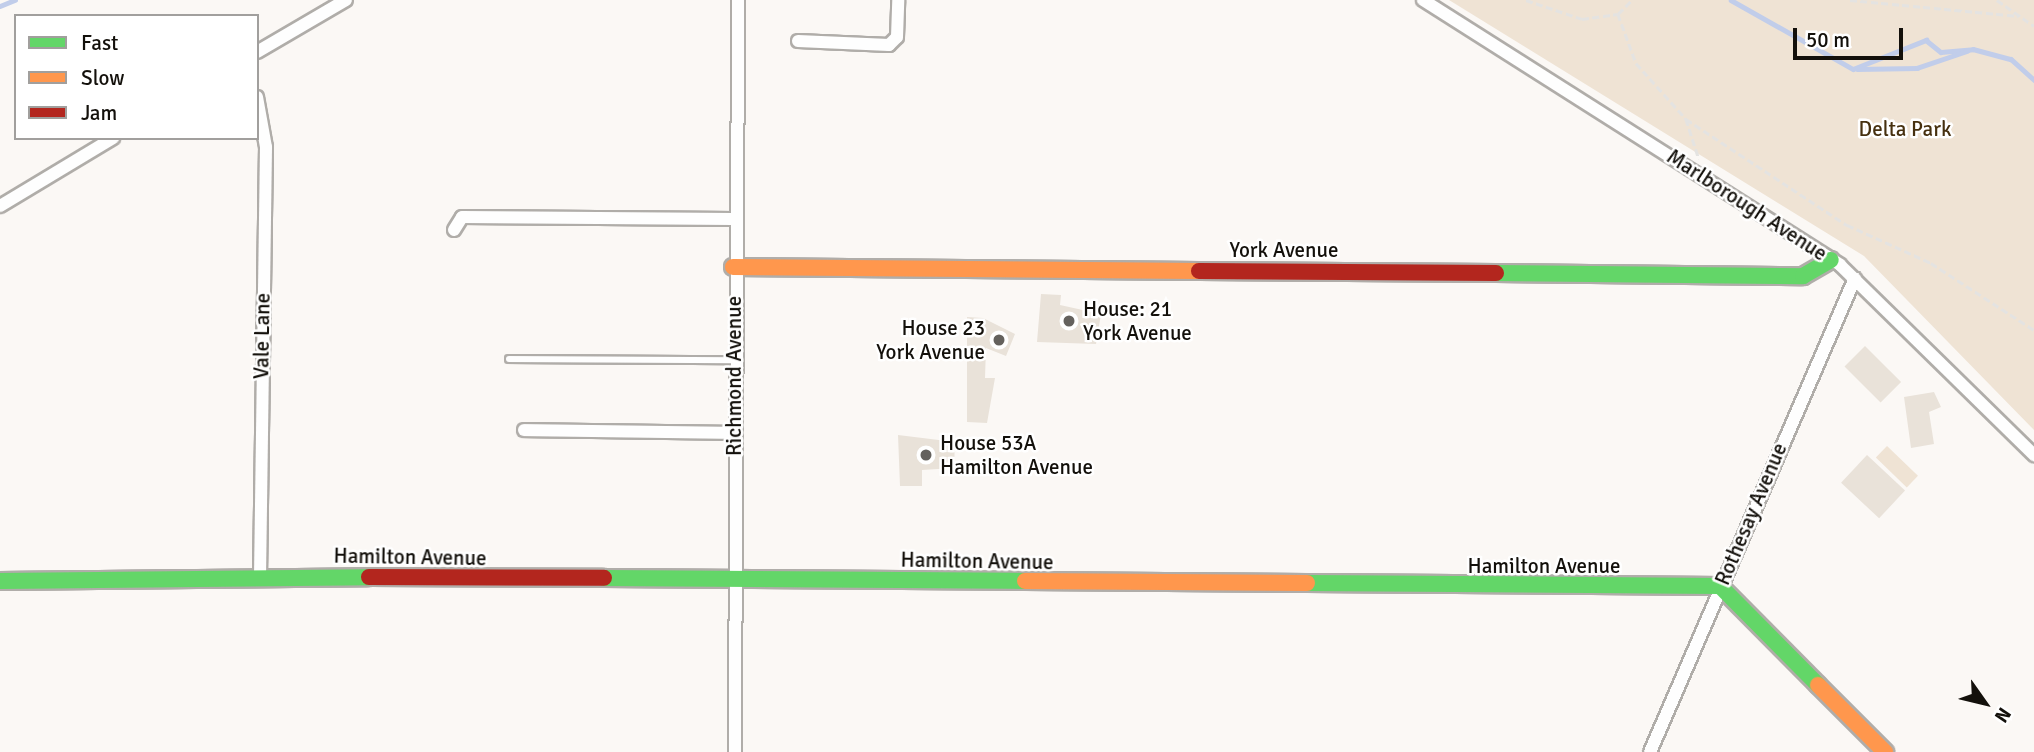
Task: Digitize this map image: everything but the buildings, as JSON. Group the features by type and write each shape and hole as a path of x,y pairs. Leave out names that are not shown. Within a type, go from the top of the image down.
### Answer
{"street":[{"path":"259,51 346,0"},
{"name":"Richmond Avenue","path":"735,752 733,219 738,0"},
{"path":"798,41 889,45 897,37 898,0"},
{"name":"Marlborough Avenue","path":"1423,0 1705,177 1831,260 1855,278 2034,455"},
{"name":"Vale Lane","path":"259,108 266,148 260,576"},
{"path":"0,206 110,140"},
{"path":"454,230 462,217 733,219"},
{"name":"York Avenue","path":"733,267 1803,276 1831,260"},
{"name":"Rothesay Avenue","path":"1650,752 1855,278"},
{"path":"524,430 734,433"},
{"name":"Hamilton Avenue","path":"0,581 260,576 1720,586"},
{"path":"1720,586 1885,752"}],"lane":[{"path":"509,359 734,360"}],"path":[{"path":"1526,0 1582,19 1618,14 1629,6 1632,0"},
{"path":"1850,0 2018,16"},
{"path":"1997,0 2034,26"},
{"path":"1618,14 1636,63 1686,119 1847,225 1931,263 2034,330"},
{"path":"1686,119 1705,177"}],"green space":[{"name":"Delta Park","path":"1449,0 2034,0 2034,430 1864,256"},
{"path":"1887,446 1918,476 1907,487 1876,458"}],"waterway":[{"path":"0,6 15,0"},
{"path":"1731,0 1853,69 1926,40 1941,52 1973,49 2011,59 2034,80"},
{"path":"1857,69 1917,68 1967,51"}],"traffic: fast":[{"path":"1496,273 1803,276 1831,260"},
{"path":"0,581 369,577"},
{"path":"604,578 1025,581"},
{"path":"1307,583 1720,586 1818,685"}],"traffic: slow":[{"path":"733,267 1199,271"},
{"path":"1025,581 1307,583"},
{"path":"1818,685 1885,752"}],"traffic: jam":[{"path":"1199,271 1496,273"},
{"path":"369,577 604,578"}],"place":[{"name":"House: 21 York Avenue","path":"1069,321"},
{"name":"House 23 York Avenue","path":"999,340"},
{"name":"House 53A Hamilton Avenue","path":"926,455"}]}
